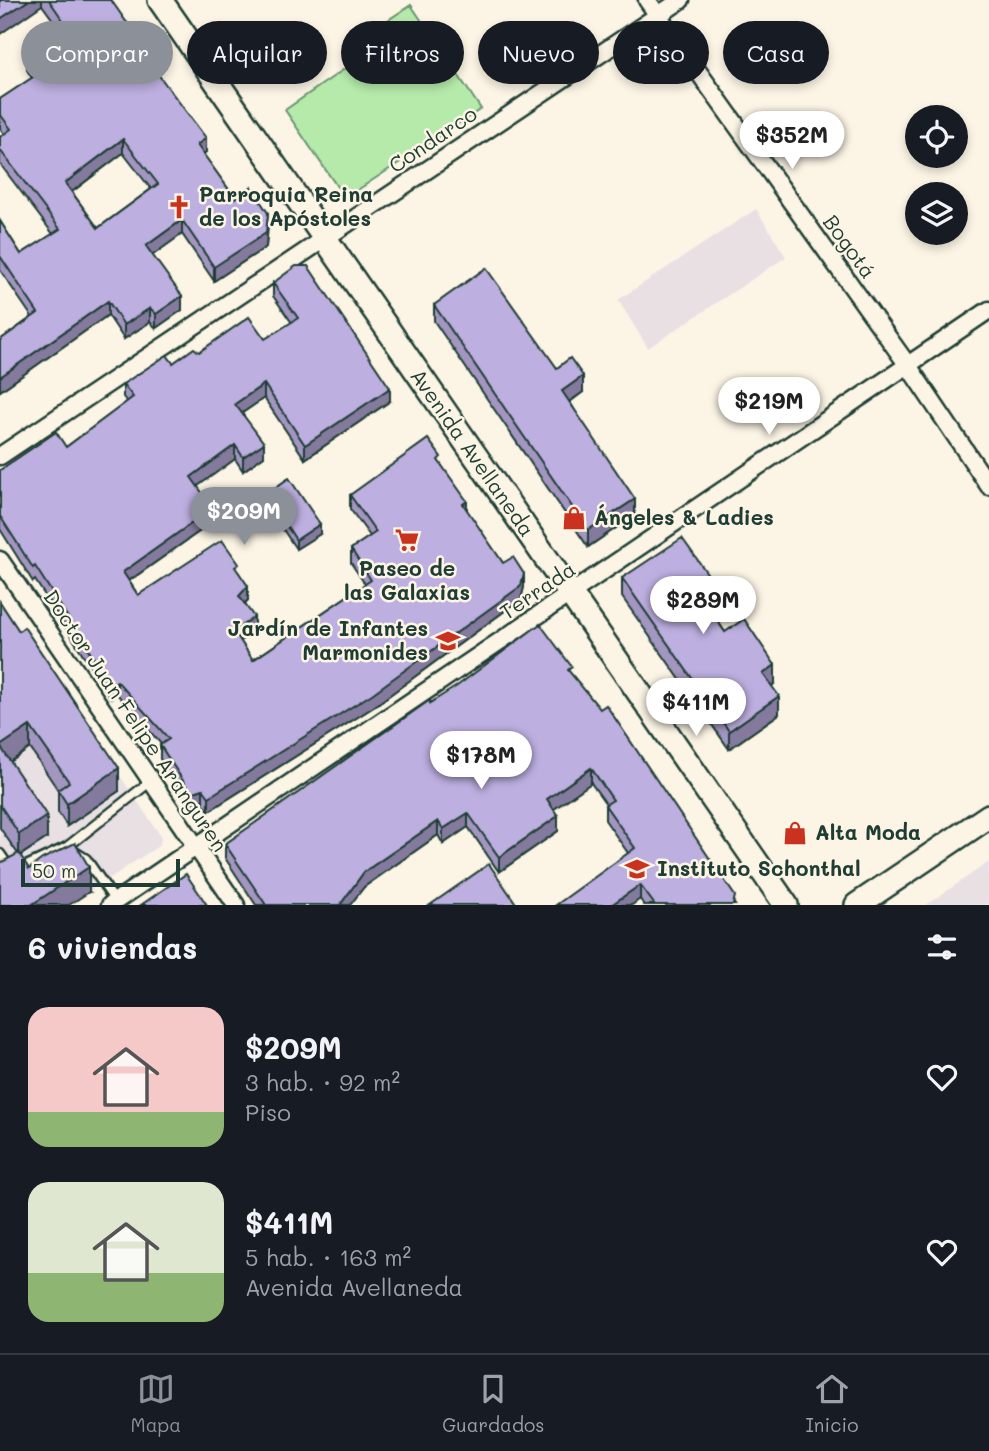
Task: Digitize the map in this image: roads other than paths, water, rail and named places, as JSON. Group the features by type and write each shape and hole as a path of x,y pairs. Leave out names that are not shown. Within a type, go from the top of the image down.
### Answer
{"main road":[{"name":"Avenida Avellaneda","path":"160,0 786,905"},
{"path":"857,905 989,816"}],"street":[{"name":"Bogotá","path":"647,0 907,364 989,486"},
{"name":"Condarco","path":"0,456 681,0"},
{"name":"Terrada","path":"112,903 570,596 989,310"},
{"name":"Doctor Juan Felipe Aranguren","path":"0,560 236,905"}],"lane":[{"path":"0,853 10,875 67,847 151,781"},
{"path":"67,847 86,859 112,903"}],"place":[{"name":"Parroquia Reina de los Apóstoles","path":"179,207"},
{"name":"Ángeles & Ladies","path":"574,518"},
{"name":"Paseo de las Galaxias","path":"407,540"},
{"name":"Jardín de Infantes Marmonides","path":"448,641"},
{"name":"Alta Moda","path":"795,833"},
{"name":"Instituto Schonthal","path":"637,869"}]}
